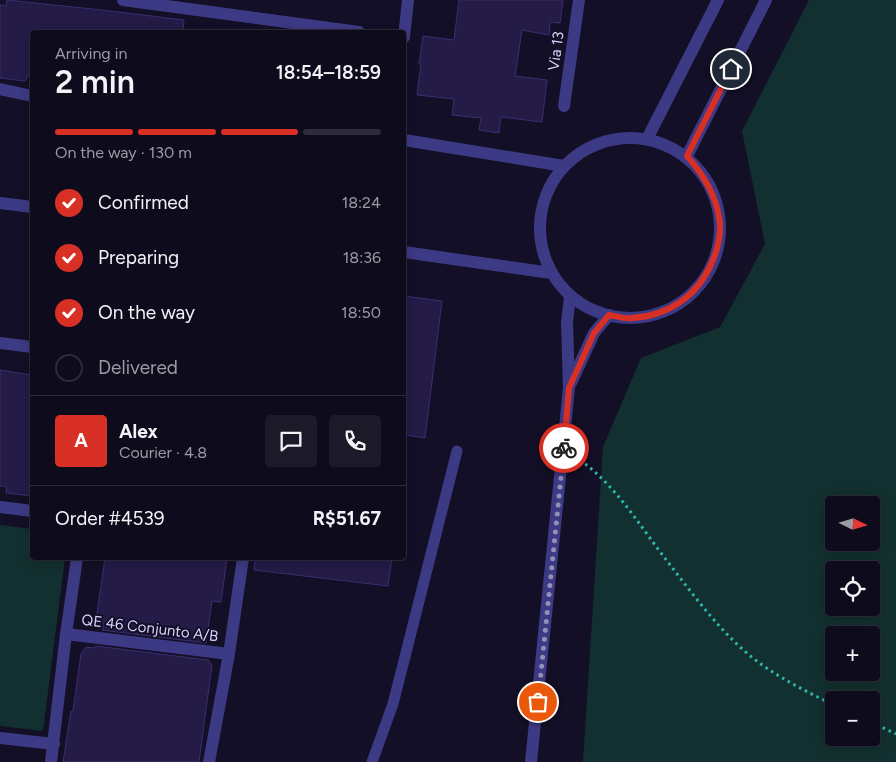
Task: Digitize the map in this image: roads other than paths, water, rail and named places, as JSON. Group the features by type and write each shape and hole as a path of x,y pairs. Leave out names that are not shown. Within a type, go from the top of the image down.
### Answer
{"street":[{"path":"123,0 344,30"},
{"path":"405,30 408,0"},
{"name":"Via 13","path":"564,106 579,0"},
{"path":"647,139 718,0"},
{"path":"687,156 766,0"},
{"path":"0,89 30,96"},
{"path":"611,139 647,139 687,156 711,189 720,218 718,248 706,276 686,299 660,313 630,318 609,315 570,297 551,273 541,246 540,218 548,190 564,166 585,149 611,139"},
{"path":"406,140 564,166"},
{"path":"0,202 30,207"},
{"path":"406,252 551,273"},
{"path":"531,762 564,449 569,388 566,322 570,297"},
{"path":"569,388 594,333 609,315"},
{"path":"0,343 30,347"},
{"path":"0,507 30,511"},
{"name":"QE 46 Conjunto A/B","path":"52,762 66,634 77,560"},
{"path":"209,762 229,654 242,560"},
{"name":"QE 46 Conjunto A/B","path":"66,634 229,654"},
{"path":"0,738 54,744"}],"lane":[{"path":"372,762 393,704 457,451"}]}
